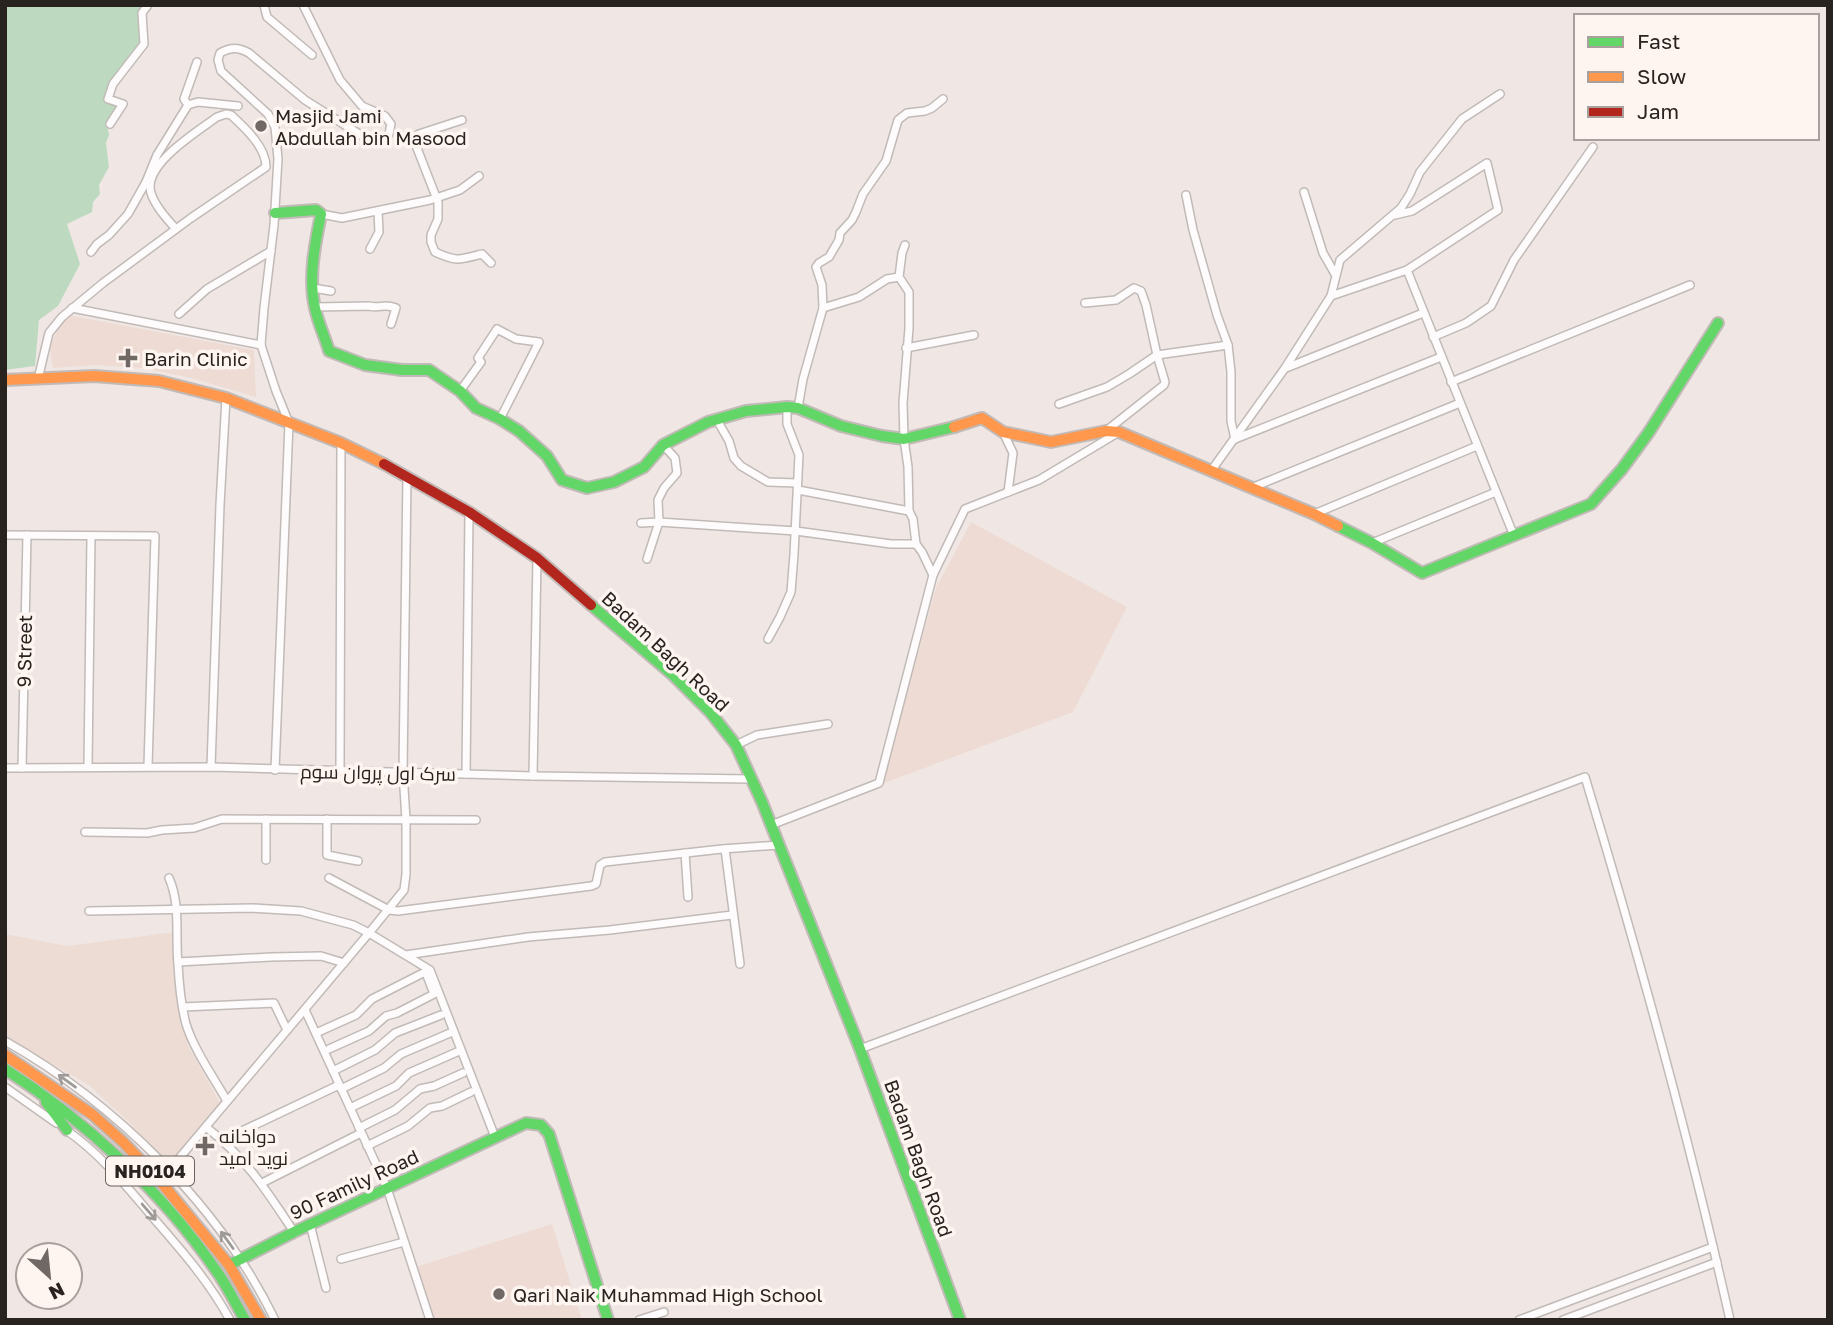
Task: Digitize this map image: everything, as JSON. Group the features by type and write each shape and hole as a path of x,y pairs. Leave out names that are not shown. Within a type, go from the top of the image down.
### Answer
{"main road":[{"path":"275,214 316,210 321,214 313,251 313,288 315,307 329,351 365,365 402,370 429,370 460,391 476,408 519,431 547,456 562,480 587,488 614,482 644,467 663,444 718,419 746,411 792,407 841,426 904,439 982,418 1003,432 1051,442 1107,431 1119,432 1314,514 1372,543 1422,573 1586,507 1594,501 1649,432 1718,323"},
{"name":"Badam Bagh Road","path":"5,380 94,376 148,379 226,398 341,443 407,476 469,512 537,558 673,676 710,712 736,745 771,825 860,1049 960,1320"},
{"name":"NH0104","path":"5,1055 93,1115 123,1142 160,1181 229,1265 261,1320"},
{"name":"NH0104","path":"5,1069 34,1087 86,1127 127,1165 188,1233 216,1269 244,1320"},
{"path":"34,1087 67,1130"},
{"name":"90 Family Road","path":"229,1265 526,1122 541,1125"},
{"path":"541,1125 602,1320"},
{"path":"541,1125 549,1134 608,1320"}],"street":[{"path":"110,124 123,104 108,99 113,84 144,44 142,13 148,5"},
{"path":"264,5 268,17 312,55"},
{"path":"275,770 289,423 261,345 278,159 275,127 268,114 221,71 218,60 220,54 229,48 239,48 249,53 305,100 372,142 382,141 389,134 391,124 385,116 362,106 340,80 303,5"},
{"path":"188,105 184,99 197,62"},
{"path":"1211,471 1285,368 1331,296 1340,260 1401,208 1420,172 1462,119 1500,94"},
{"path":"768,639 791,592 799,455 787,424 823,308 822,285 816,267 829,257 840,233 852,220 863,194 886,160 898,120 907,113 932,108 943,99"},
{"path":"91,252 128,214 157,155 188,105 198,102 238,106"},
{"path":"38,379 49,333 62,317 176,229 265,167 265,159 256,143 231,115 217,117 168,154 156,170 150,190 176,229"},
{"path":"462,120 414,138 438,202 438,219 430,242 435,252 457,260 482,254 491,263"},
{"path":"1433,337 1466,323 1492,306 1514,260 1594,147"},
{"path":"1331,296 1407,270 1497,210 1487,163 1412,211 1391,216"},
{"path":"321,214 342,218 378,211 460,190 479,176"},
{"path":"1304,192 1323,253 1335,274"},
{"path":"1186,195 1193,230 1228,345 1231,421 1235,439"},
{"path":"370,249 379,232 378,211"},
{"path":"905,245 899,277 909,292 903,403 909,511 916,544 933,575"},
{"path":"179,314 207,289 271,251"},
{"path":"1407,270 1514,536"},
{"path":"823,308 859,297 887,279 899,277"},
{"path":"1451,382 1690,285"},
{"path":"313,288 331,291"},
{"path":"1085,303 1116,299 1134,288 1141,291 1165,382 1107,431"},
{"path":"315,307 395,307 391,324"},
{"path":"72,308 261,345"},
{"path":"1285,368 1423,313"},
{"path":"460,391 480,364 478,358 498,329 516,339 540,342 500,419"},
{"path":"906,348 974,335"},
{"path":"1059,404 1107,387 1157,355 1228,345"},
{"path":"1235,439 1441,357"},
{"path":"211,767 219,505 226,398"},
{"path":"1251,488 1460,403"},
{"path":"718,419 734,458 741,466 768,482 909,511"},
{"path":"1003,432 1013,453 1008,492"},
{"path":"771,825 879,783 933,575 965,509 1039,480 1119,432"},
{"path":"340,770 341,443"},
{"path":"647,559 659,522 659,500 664,488 677,472 675,458 663,444"},
{"path":"1314,514 1477,446"},
{"path":"160,1181 404,890 407,476"},
{"path":"1372,543 1496,492"},
{"path":"466,774 469,512"},
{"path":"641,523 796,531 891,544 916,544"},
{"path":"5,535 155,536 148,766"},
{"name":"9 Street","path":"22,768 27,535"},
{"path":"88,766 91,536"},
{"path":"533,776 537,558"},
{"path":"736,745 757,735 828,724"},
{"name":"سرک اول پروان سوم","path":"5,768 148,766 751,779"},
{"path":"860,1049 1585,777 1628,921 1730,1320"},
{"path":"85,832 147,833 194,828 222,819 476,820"},
{"path":"266,819 266,860"},
{"path":"327,819 327,855 358,861"},
{"path":"329,878 389,910 398,911 591,886 596,884 602,863 779,845"},
{"path":"724,849 740,964"},
{"path":"685,853 688,897"},
{"path":"170,878 176,908 178,962 186,1024 227,1101"},
{"path":"89,911 176,908 301,911 353,925 369,933 430,971 495,1137"},
{"path":"405,955 527,937 733,915"},
{"path":"178,962 321,956 344,963"},
{"path":"316,1033 356,1014 372,999 426,973 435,994 386,1016 369,1031 330,1049"},
{"path":"183,1007 274,1003 287,1030"},
{"path":"305,1010 387,1188 430,1320"},
{"path":"333,1071 375,1050 395,1033 440,1015"},
{"path":"223,1140 384,1068 401,1055 450,1033"},
{"path":"5,1041 38,1059 108,1111 169,1170 225,1236 275,1320"},
{"path":"350,1108 396,1086 409,1073 457,1052"},
{"path":"262,1182 395,1110 420,1089 463,1073"},
{"path":"5,1087 78,1138 131,1191 198,1269 230,1320"},
{"path":"367,1146 408,1126 430,1108 442,1106 471,1092"},
{"path":"206,1128 235,1151 262,1182 294,1232"},
{"path":"310,1224 326,1288"},
{"path":"341,1259 404,1242"},
{"path":"1519,1320 1713,1247"},
{"path":"1563,1320 1717,1262"},
{"path":"639,1320 664,1312"}],"shaded area":[{"path":"67,315 254,350 256,397 195,379 144,368 96,365 53,368 50,349"},
{"path":"971,522 1127,607 1073,712 882,784 936,588"},
{"path":"175,932 188,1046 220,1103 171,1171 131,1124 89,1085 5,1037 5,934 67,946"},
{"name":"Qari Naik Muhammad High School","path":"552,1224 582,1320 433,1320 416,1267"}],"green space":[{"path":"5,5 148,5 144,44 123,70 108,99 123,104 108,129 106,143 109,167 99,185 100,194 93,202 92,212 67,224 80,264 58,306 39,320 35,366 5,370"}],"traffic: fast":[{"path":"275,213 316,210 321,214 312,285 316,314 329,351 365,365 402,370 429,370 460,391 476,408 519,431 547,456 562,480 587,488 614,482 644,467 663,445 708,422 746,411 798,408 841,426 904,439 954,427"},
{"path":"1338,526 1422,573 1591,504 1622,469 1649,432 1718,323"},
{"path":"591,605 673,675 710,712 736,745 762,802 860,1049 960,1320"},
{"path":"5,1069 92,1134 146,1185 194,1240 223,1281 245,1320"},
{"path":"46,1102 67,1130"},
{"path":"229,1265 526,1123 541,1125 549,1134 608,1320"}],"traffic: slow":[{"path":"5,380 94,376 159,381 226,398 341,443 384,464"},
{"path":"954,427 982,418 1003,432 1051,442 1106,431 1119,432 1338,526"},
{"path":"5,1055 93,1115 123,1142 160,1181 229,1265 261,1320"}],"traffic: jam":[{"path":"384,464 469,512 537,558 591,605"}],"place":[{"name":"Masjid Jami Abdullah bin Masood","path":"261,126"},
{"name":"Barin Clinic","path":"128,358"},
{"name":"دواخانه نوید امید","path":"205,1146"},
{"name":"Qari Naik Muhammad High School","path":"499,1294"}]}
